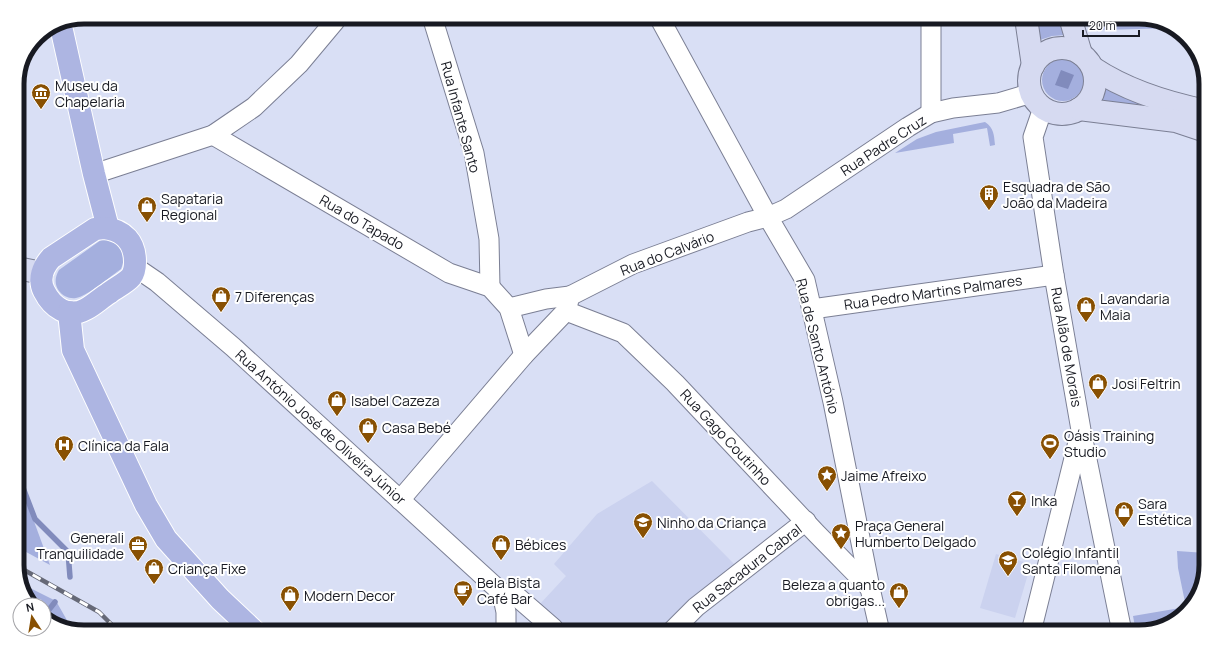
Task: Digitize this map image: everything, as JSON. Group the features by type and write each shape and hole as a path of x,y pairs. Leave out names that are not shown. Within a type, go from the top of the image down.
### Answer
{"main road":[{"path":"62,29 94,174 108,228"},
{"path":"108,228 121,233 133,247 135,267 131,277 86,309 76,312 58,309 49,301 42,287 42,273 46,264 51,258 95,229 108,228"},
{"path":"69,312 73,350 150,512 166,539 220,599 248,625"}],"street":[{"path":"94,174 213,135 254,107 299,64 332,24"},
{"name":"Rua Infante Santo","path":"435,24 474,153 489,239 490,287"},
{"name":"Rua de Santo António","path":"663,24 768,217 805,280 833,402 878,625"},
{"path":"931,24 931,113"},
{"name":"Rua Alão de Morais","path":"1027,24 1033,66 1030,79 1037,100 1032,137 1081,430 1033,625"},
{"path":"1037,100 1052,112 1061,114 1070,113 1079,109 1086,104 1092,96 1095,87 1095,77 1073,24"},
{"path":"1033,66 1038,58 1046,52 1064,48 1073,50 1122,84 1147,94 1199,109"},
{"name":"Rua Padre Cruz","path":"768,217 786,209 931,113 953,108 1037,100"},
{"path":"1079,109 1176,121 1199,129"},
{"name":"Rua do Tapado","path":"213,135 449,273 490,287 509,308"},
{"name":"Rua do Calvário","path":"400,500 568,304 633,264 748,222 768,217"},
{"name":"Rua António José de Oliveira Júnior","path":"135,267 157,282 233,347 502,593 515,595 550,625"},
{"path":"24,269 42,273"},
{"name":"Rua Pedro Martins Palmares","path":"812,309 1054,275"},
{"name":"Rua do Calvário","path":"509,308 546,299 568,304"},
{"name":"Rua Gago Coutinho","path":"568,304 623,333 675,383 870,588"},
{"path":"509,308 524,355"},
{"path":"1081,430 1121,625"},
{"name":"Rua Sacadura Cabral","path":"678,625 696,607 806,522"},
{"path":"502,593 506,612 506,625"}],"shaded area":[{"path":"1036,24 1062,24 1066,35 1052,36 1037,41"},
{"path":"1100,24 1139,24 1151,25 1161,28 1102,30"},
{"path":"1059,59 1067,59 1075,62 1081,68 1084,80 1081,92 1075,98 1067,101 1059,101 1051,98 1045,92 1042,84 1042,76 1045,68 1051,62"},
{"path":"1061,70 1074,75 1068,89 1055,85"},
{"path":"1105,84 1139,101 1138,108 1097,104 1102,95"},
{"path":"985,122 992,129 995,145 990,146 987,128 953,134 954,143 895,153 917,139 936,132"},
{"path":"101,240 113,242 120,248 123,258 121,269 80,297 69,298 64,296 57,288 56,283 59,270"},
{"name":"Ninho da Criança","path":"652,481 737,567 686,606 665,625 563,625 540,604 566,576 554,564 597,514"},
{"path":"24,494 50,565 24,551"},
{"path":"1177,551 1199,553 1197,580 1193,591 1185,603 1178,568"},
{"name":"Colégio Infantil Santa Filomena","path":"996,554 1031,564 1015,618 980,608"},
{"path":"28,587 48,597 33,597"},
{"path":"52,599 56,601 68,623 52,616"},
{"path":"1181,608 1165,619 1147,624 1135,625 1133,616"}],"waterway":[{"path":"24,490 35,519 68,552 70,577"},
{"path":"52,606 55,602"}],"railway":[{"path":"24,570 99,612 112,625"}],"place":[{"name":"Museu da Chapelaria","path":"41,110"},
{"name":"Esquadra de São João da Madeira","path":"989,211"},
{"name":"Sapataria Regional","path":"147,223"},
{"name":"7 Diferenças","path":"221,313"},
{"name":"Lavandaria Maia","path":"1086,323"},
{"name":"Josi Feltrin","path":"1098,400"},
{"name":"Isabel Cazeza","path":"337,417"},
{"name":"Casa Bebé","path":"368,444"},
{"name":"Oásis Training Studio","path":"1050,460"},
{"name":"Clínica da Fala","path":"64,462"},
{"name":"Jaime Afreixo","path":"827,492"},
{"name":"Inka","path":"1017,517"},
{"name":"Sara Estética","path":"1124,528"},
{"name":"Ninho da Criança","path":"643,539"},
{"name":"Praça General Humberto Delgado","path":"841,550"},
{"name":"Bébices","path":"501,561"},
{"name":"Generali Tranquilidade","path":"138,562"},
{"name":"Colégio Infantil Santa Filomena","path":"1008,577"},
{"name":"Criança Fixe","path":"154,585"},
{"name":"Bela Bista Café Bar","path":"463,607"},
{"name":"Beleza a quanto obrigas...","path":"899,609"},
{"name":"Modern Decor","path":"290,612"}]}
